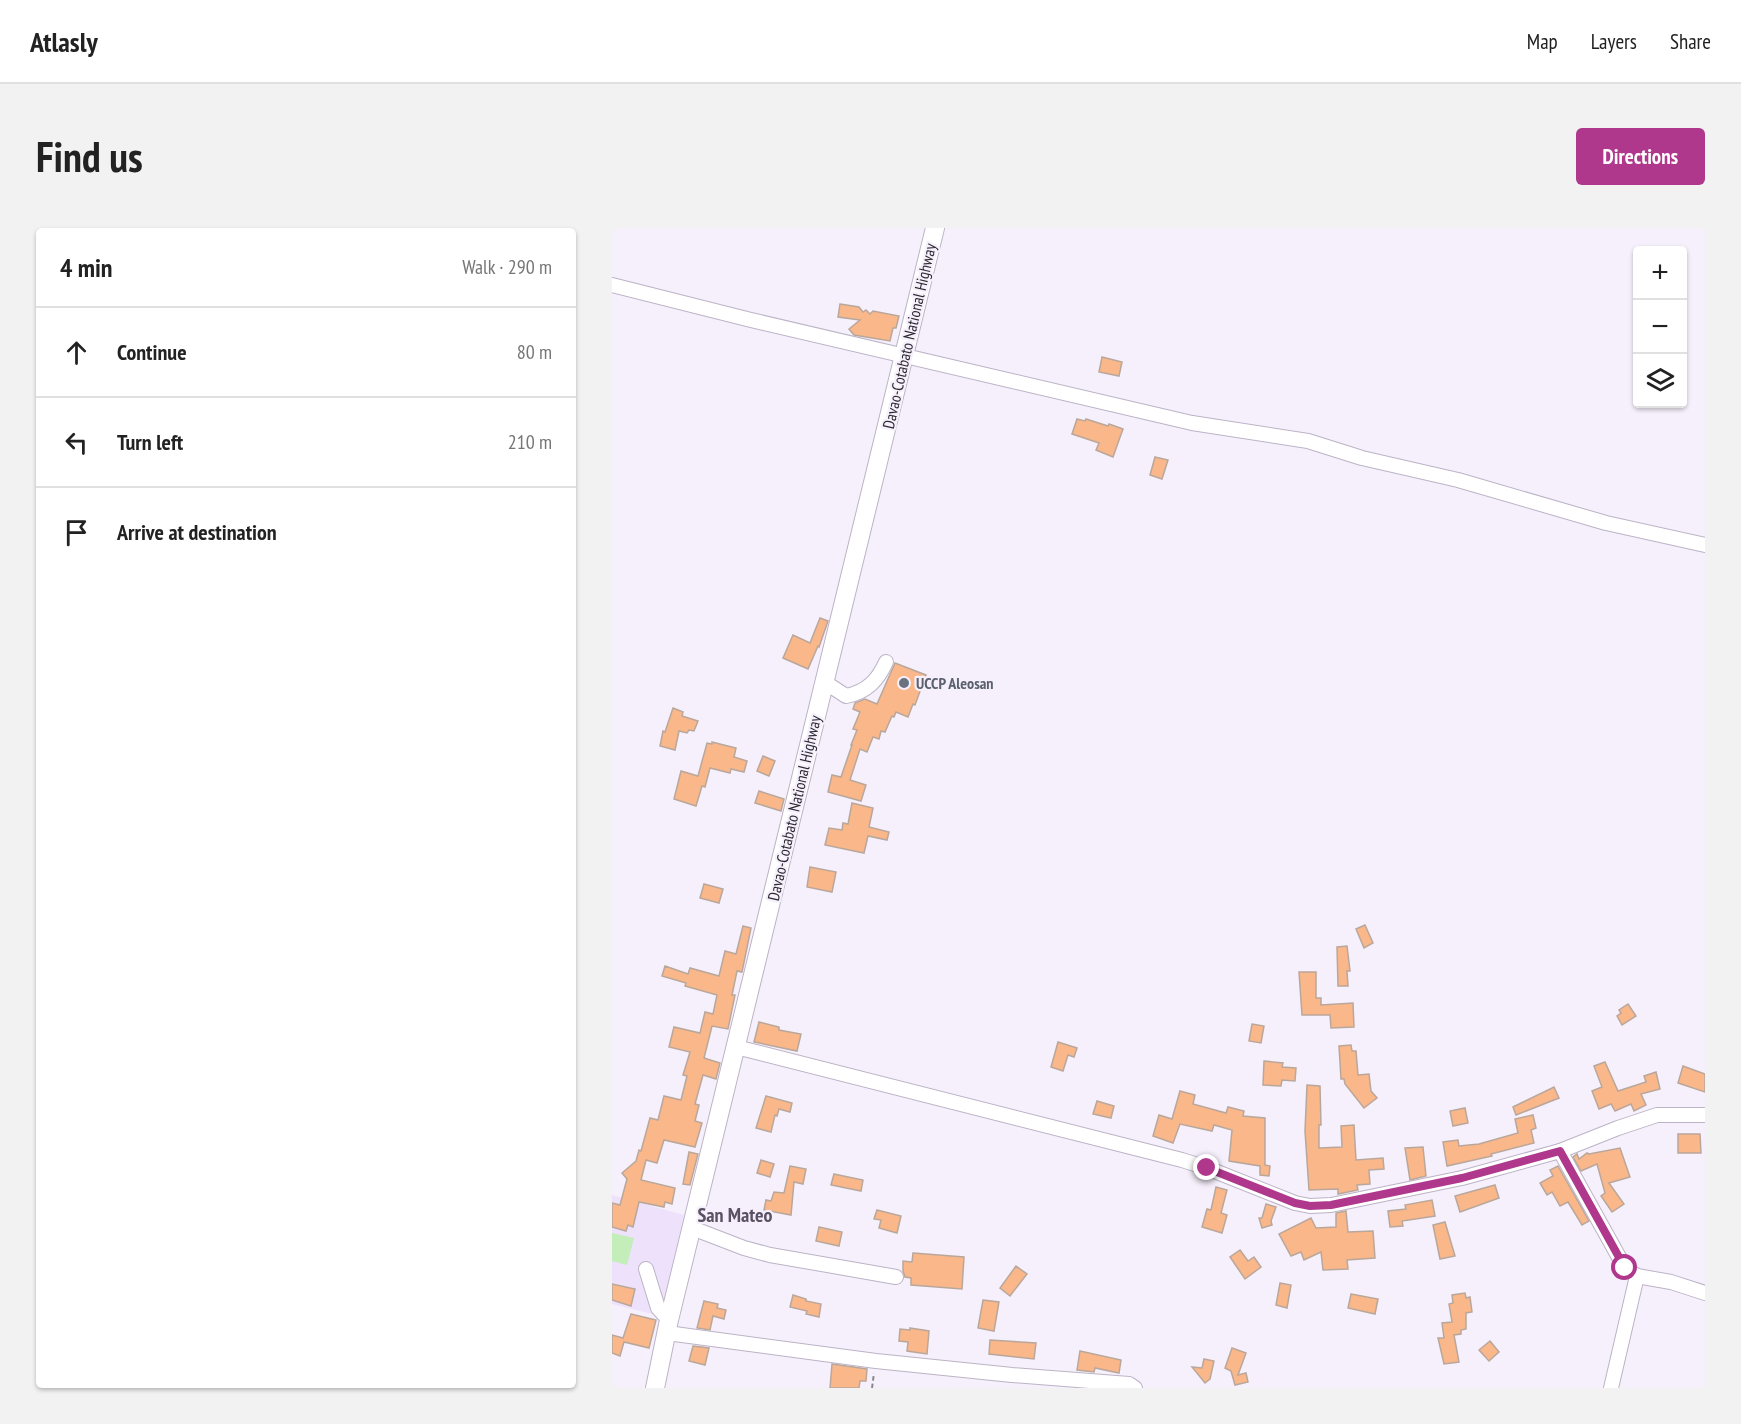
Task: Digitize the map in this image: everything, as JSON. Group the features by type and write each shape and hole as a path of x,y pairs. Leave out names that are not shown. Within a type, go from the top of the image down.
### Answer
{"highway":[{"name":"Davao-Cotabato National Highway","path":"655,1388 823,681 935,228"}],"street":[{"path":"612,285 751,320 1192,423 1308,441 1362,458 1458,480 1606,523 1705,545"},
{"path":"823,681 846,696 854,695 875,681 886,662"},
{"path":"736,1047 1182,1160 1276,1197 1310,1206 1331,1205 1382,1196 1462,1178 1560,1151 1618,1128 1657,1116 1705,1115"},
{"path":"1560,1151 1614,1252 1625,1268 1637,1276 1671,1282 1705,1293"},
{"path":"692,1228 744,1248 770,1255 896,1277"},
{"path":"646,1269 658,1308 668,1326 876,1361 1129,1384 1135,1388"},
{"path":"1611,1388 1637,1276"}],"path":[{"path":"872,1388 876,1361"}],"shaded area":[{"path":"612,1195 684,1215 660,1316 612,1304"}],"green space":[{"path":"612,1233 634,1238 627,1265 612,1261"}],"building":[{"path":"840,304 859,307 863,312 866,310 870,314 873,311 899,316 890,341 854,335 849,329 860,320 838,317"},
{"path":"1102,357 1122,362 1119,376 1099,372"},
{"path":"1077,419 1085,421 1086,419 1108,426 1109,424 1123,429 1113,457 1096,450 1099,443 1072,434"},
{"path":"1155,457 1168,460 1162,479 1150,475"},
{"path":"820,618 828,621 808,669 783,658 793,635 810,643"},
{"path":"895,663 926,675 915,705 913,704 908,717 896,712 885,732 881,731 879,739 873,737 867,752 860,749 850,780 866,785 861,801 828,792 832,775 841,777 857,730 853,729 860,712 853,709 855,703 865,699 877,704"},
{"path":"673,708 683,712 682,716 698,721 694,731 689,730 687,733 679,731 675,750 660,746 663,731 665,732"},
{"path":"712,742 736,748 734,757 747,761 744,772 731,769 730,773 710,768 705,787 702,786 696,806 674,799 681,771 698,776 707,743 712,744"},
{"path":"763,756 775,761 769,776 757,771"},
{"path":"759,791 784,799 781,811 755,803"},
{"path":"852,803 873,808 869,827 889,832 887,840 868,836 864,853 825,845 829,828 842,830 843,823 848,824"},
{"path":"810,867 836,872 832,892 807,887"},
{"path":"704,884 723,889 719,903 700,898"},
{"path":"1365,925 1373,943 1364,948 1356,929"},
{"path":"743,926 751,928 742,972 737,971 728,1029 712,1026 704,1058 720,1063 716,1079 703,1075 695,1104 699,1105 695,1121 702,1123 695,1147 664,1140 657,1163 646,1160 641,1180 675,1188 672,1204 665,1202 664,1207 639,1202 633,1227 628,1225 626,1231 612,1227 612,1203 620,1205 627,1179 622,1173 636,1161 650,1118 658,1120 664,1096 681,1100 687,1076 683,1075 690,1052 669,1047 674,1027 700,1033 705,1012 713,1014 717,995 685,986 686,983 662,976 665,966 688,974 690,968 719,976 725,951 736,954"},
{"path":"1347,946 1350,971 1347,971 1348,986 1338,986 1337,947"},
{"path":"1299,972 1316,972 1316,998 1321,998 1321,1005 1353,1003 1354,1027 1331,1028 1330,1015 1302,1015"},
{"path":"1628,1004 1636,1016 1622,1025 1617,1016 1621,1013 1619,1010"},
{"path":"759,1022 779,1027 779,1030 801,1034 797,1051 754,1042"},
{"path":"1252,1024 1264,1026 1261,1043 1249,1041"},
{"path":"1058,1042 1077,1048 1074,1057 1068,1055 1063,1071 1051,1067"},
{"path":"1351,1045 1352,1051 1356,1051 1358,1075 1369,1074 1371,1091 1377,1098 1364,1108 1345,1084 1344,1079 1341,1079 1339,1046"},
{"path":"1264,1061 1283,1063 1282,1067 1296,1068 1295,1081 1282,1080 1281,1086 1263,1085"},
{"path":"1605,1062 1618,1091 1646,1082 1644,1076 1656,1072 1660,1089 1641,1094 1646,1105 1634,1111 1631,1104 1615,1111 1611,1104 1599,1109 1592,1091 1602,1087 1594,1066"},
{"path":"1683,1066 1705,1074 1705,1092 1678,1083"},
{"path":"1307,1085 1320,1086 1319,1148 1342,1147 1341,1126 1354,1125 1356,1160 1383,1158 1384,1169 1369,1170 1370,1184 1357,1185 1358,1190 1338,1194 1338,1189 1309,1190 1305,1131"},
{"path":"1554,1087 1559,1098 1516,1115 1513,1107"},
{"path":"1180,1091 1195,1095 1193,1104 1226,1113 1228,1107 1244,1111 1243,1116 1265,1118 1265,1165 1270,1166 1269,1176 1260,1175 1260,1166 1229,1161 1232,1130 1214,1125 1212,1131 1180,1124 1173,1143 1153,1136 1159,1115 1172,1119"},
{"path":"766,1096 792,1103 790,1112 779,1109 777,1116 775,1115 771,1132 756,1128"},
{"path":"1097,1101 1114,1106 1111,1118 1093,1114"},
{"path":"1465,1108 1468,1123 1453,1126 1450,1111"},
{"path":"1533,1115 1536,1128 1531,1130 1534,1143 1491,1154 1492,1156 1447,1166 1443,1142 1458,1140 1459,1146 1479,1144 1518,1133 1515,1119"},
{"path":"1678,1134 1700,1134 1701,1153 1678,1153"},
{"path":"1423,1147 1426,1176 1410,1180 1405,1148"},
{"path":"1620,1148 1630,1177 1609,1183 1624,1204 1612,1212 1601,1196 1605,1193 1597,1164 1581,1171 1573,1157 1577,1154 1579,1159 1587,1153"},
{"path":"689,1152 698,1154 690,1185 683,1184"},
{"path":"761,1160 774,1164 770,1177 757,1173"},
{"path":"790,1166 806,1169 803,1184 794,1182 791,1215 764,1210 766,1200 771,1201 774,1192 784,1193"},
{"path":"1558,1166 1589,1221 1582,1225 1568,1202 1560,1206 1552,1192 1547,1195 1540,1183 1553,1176 1550,1170"},
{"path":"834,1174 863,1180 861,1191 831,1185"},
{"path":"1495,1185 1499,1198 1460,1212 1455,1196"},
{"path":"1216,1187 1227,1190 1221,1213 1227,1215 1222,1233 1202,1227 1207,1209 1211,1210"},
{"path":"1432,1200 1435,1216 1402,1221 1403,1226 1390,1227 1388,1211 1406,1209 1405,1205"},
{"path":"1266,1204 1276,1207 1271,1221 1272,1225 1262,1228 1259,1218 1262,1218"},
{"path":"877,1210 901,1216 897,1233 879,1228 881,1220 874,1219"},
{"path":"1346,1211 1348,1232 1373,1231 1375,1258 1347,1260 1348,1269 1323,1270 1321,1252 1304,1260 1301,1252 1291,1256 1279,1234 1311,1218 1316,1228 1336,1227 1336,1213"},
{"path":"1445,1222 1455,1256 1440,1259 1433,1225"},
{"path":"819,1227 842,1232 839,1246 816,1241"},
{"path":"1240,1250 1248,1261 1254,1257 1261,1267 1245,1279 1230,1257"},
{"path":"913,1253 964,1257 962,1289 911,1285 911,1278 905,1277 903,1271 903,1261 912,1262"},
{"path":"1016,1266 1027,1274 1010,1296 1000,1288"},
{"path":"1280,1283 1291,1285 1287,1308 1276,1305"},
{"path":"612,1284 635,1289 631,1306 612,1300"},
{"path":"1465,1293 1466,1298 1470,1297 1472,1312 1466,1313 1466,1329 1461,1330 1461,1334 1454,1335 1459,1362 1444,1364 1438,1338 1444,1338 1442,1323 1452,1322 1449,1304 1453,1303 1452,1295"},
{"path":"1351,1294 1378,1299 1375,1314 1348,1308"},
{"path":"793,1295 821,1304 819,1317 790,1307"},
{"path":"983,1300 999,1302 994,1331 978,1328"},
{"path":"704,1301 718,1304 717,1308 726,1310 724,1319 713,1316 710,1330 697,1328"},
{"path":"631,1314 656,1320 649,1348 624,1342 620,1356 612,1353 612,1335 623,1338"},
{"path":"910,1328 929,1331 927,1354 907,1351 908,1342 899,1341 900,1329 910,1330"},
{"path":"990,1340 1036,1343 1034,1359 989,1354"},
{"path":"1490,1341 1499,1352 1489,1361 1479,1350"},
{"path":"693,1346 709,1348 705,1365 689,1361"},
{"path":"1232,1348 1246,1353 1238,1375 1246,1373 1248,1382 1235,1385 1231,1371 1225,1368"},
{"path":"1080,1351 1121,1360 1119,1373 1095,1368 1094,1372 1077,1370"},
{"path":"1204,1359 1214,1361 1210,1379 1205,1383 1192,1367 1202,1368"},
{"path":"832,1364 867,1369 866,1381 860,1381 859,1388 830,1388"}],"place":[{"name":"UCCP Aleosan","path":"904,683"}],"district":[{"name":"San Mateo","path":"735,1215"}],"route":[{"path":"1207,1168 1295,1203 1310,1206 1331,1205 1462,1178 1560,1151 1575,1182 1625,1268"}]}
